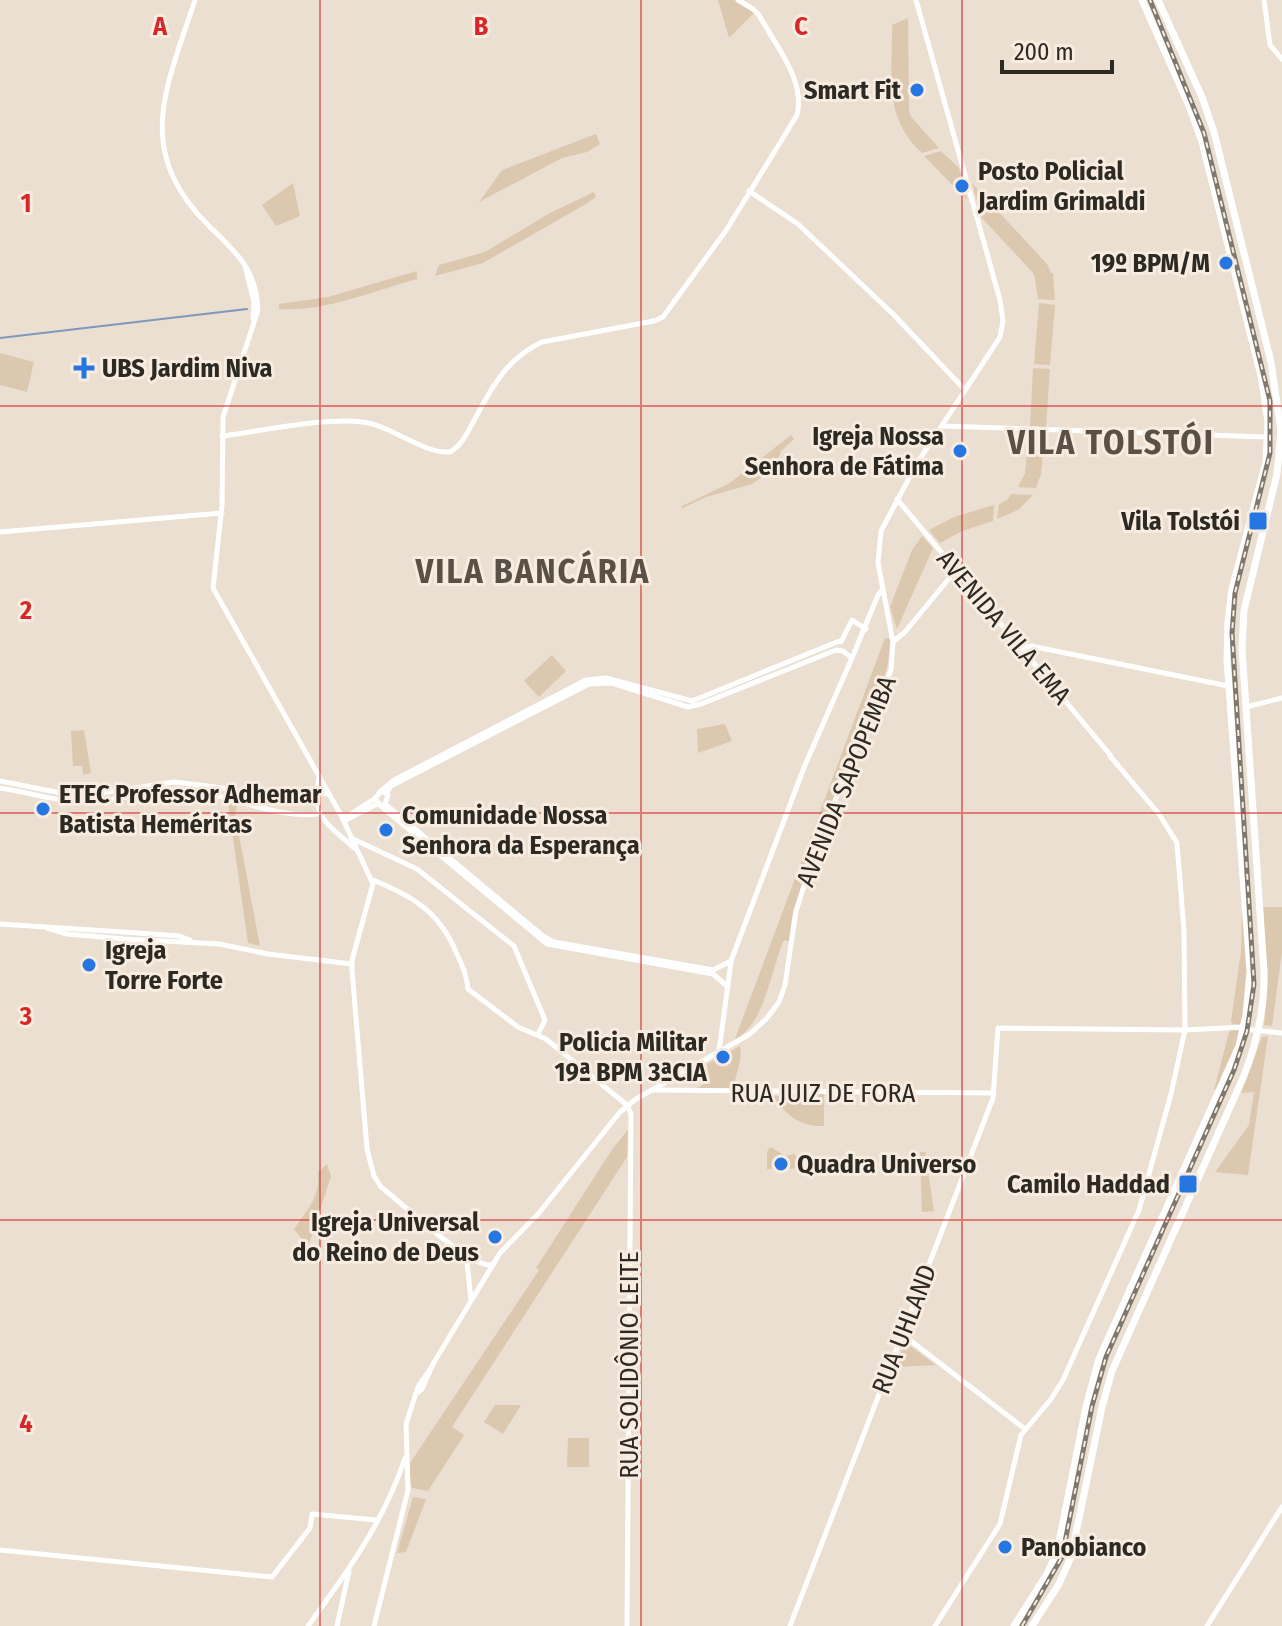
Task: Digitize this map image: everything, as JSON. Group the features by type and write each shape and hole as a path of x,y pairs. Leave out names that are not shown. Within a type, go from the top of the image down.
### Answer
{"main road":[{"path":"195,0 164,95 164,150 173,176 189,205 243,262 254,302 247,343 225,407 221,436 222,513 213,589 343,818 370,879 372,892 352,964 367,1146 374,1176 381,1187 463,1255 488,1267"},
{"path":"221,436 355,421 378,425 436,451 454,450 502,372 533,346 663,317 727,229 794,122 800,97 795,79 759,15 738,0"},
{"name":"AVENIDA SAPOPEMBA","path":"374,1626 408,1490 406,1424 428,1370 471,1302 473,1290 488,1267 627,1105 756,1029 774,1008 783,994 797,907 852,756 889,679 893,642 882,590 878,543 883,524 1000,337 1003,314 916,0"},
{"path":"1032,1626 1059,1584 1071,1557 1112,1371 1243,1078 1259,1030 1264,1003 1250,906 1227,690 1228,622 1233,586 1266,465 1267,408 1197,126 1142,0"},
{"path":"1158,0 1202,97 1214,132 1279,407 1282,438 1278,467 1244,610 1242,649 1246,710 1251,1017 1257,1016 1264,1003"},
{"path":"1264,0 1270,45 1282,59"},
{"path":"1197,126 1199,120 1206,117"},
{"path":"749,191 798,224 894,315 965,390"},
{"path":"1264,389 1276,385"},
{"path":"1267,408 1272,405 1279,407"},
{"path":"942,426 1268,437"},
{"path":"1266,465 1278,467"},
{"name":"AVENIDA VILA EMA","path":"897,499 1172,832 1177,843 1185,961 1185,1030 1139,1210 1063,1380 1025,1429 1000,1524 935,1626"},
{"path":"0,532 222,513"},
{"path":"893,642 905,632 956,570"},
{"path":"1233,586 1241,592 1249,589"},
{"path":"719,1051 731,961 805,765 882,590"},
{"path":"875,606 884,600"},
{"path":"843,651 842,640 852,620 866,629"},
{"path":"379,801 394,780 586,680 606,678 692,701 842,640"},
{"path":"1021,648 1031,646 1227,690 1237,689 1250,702 1258,703"},
{"path":"343,818 379,801 391,786 589,684 612,683 688,707 836,650 852,658"},
{"path":"1227,690 1237,713 1258,703 1282,698"},
{"path":"318,814 319,779"},
{"path":"304,791 319,779"},
{"path":"0,781 83,795 161,782 187,782 228,789 263,802 317,790 331,798"},
{"path":"14,790 24,785"},
{"path":"0,788 86,802 182,790 222,795 252,806 318,814 358,852"},
{"path":"379,801 387,793"},
{"path":"379,801 554,942 713,970 731,961"},
{"path":"379,801 547,944 713,974 728,987"},
{"path":"342,835 417,869 517,949 545,1020 538,1034"},
{"path":"370,879 407,895 432,914 448,932 464,970 468,989 518,1027 538,1034 627,1105"},
{"path":"0,924 179,936 268,954 352,964"},
{"path":"1014,1626 1047,1574 1057,1552 1086,1407 1099,1360 1219,1095 1241,1039 1250,971"},
{"name":"RUA UHLAND","path":"790,1626 995,1093 998,1028 1185,1030"},
{"path":"1185,1030 1241,1028 1282,1033"},
{"path":"1241,1039 1248,1037 1255,1043"},
{"name":"RUA JUIZ DE FORA","path":"652,1090 995,1093"},
{"name":"RUA SOLIDÔNIO LEITE","path":"627,1105 631,1114 627,1626"},
{"path":"1155,1234 1158,1243 1167,1248"},
{"path":"463,1255 473,1290"},
{"path":"468,1265 473,1260"},
{"path":"902,1334 1025,1429"},
{"path":"308,1626 349,1570 405,1462"},
{"path":"390,1496 400,1496 405,1505"},
{"path":"1207,1626 1282,1507"},
{"path":"0,1550 272,1577 310,1528 312,1514 376,1520"},
{"path":"337,1626 349,1570"}],"shaded area":[{"path":"718,0 736,0 756,11 729,38"},
{"path":"908,18 909,111 939,148 922,153 901,124 892,94 892,25"},
{"path":"596,134 600,144 587,152 562,158 479,202 502,170"},
{"path":"941,151 959,168 967,200 924,156"},
{"path":"293,183 300,216 276,226 262,205"},
{"path":"972,183 1047,264 1053,273 1055,300 1038,299 1034,274 982,218"},
{"path":"594,192 596,197 586,204 483,263 435,276 439,265 485,252 550,213"},
{"path":"417,271 417,279 349,300 314,307 279,309 279,304 328,297"},
{"path":"1039,303 1055,305 1050,365 1034,364"},
{"path":"0,353 34,362 27,392 0,385"},
{"path":"1033,368 1050,369 1046,427 1030,426"},
{"path":"1029,431 1045,432 1041,474 1036,488 1018,487 1025,473"},
{"path":"791,435 794,439 781,451 774,469 752,484 706,497 681,509 730,483"},
{"path":"1011,494 1033,495 1018,510 997,519 999,504"},
{"path":"994,505 993,521 962,531 940,543 929,530 954,517"},
{"path":"922,536 933,548 897,629 890,607 912,550"},
{"path":"885,638 890,639 884,680 792,916 789,941 784,940 766,995 753,1022 735,1039"},
{"path":"552,655 566,671 539,697 524,681"},
{"path":"725,724 732,741 698,753 697,729"},
{"path":"84,730 91,773 83,775 82,766 73,766 71,731"},
{"path":"228,803 237,806 235,814 260,946 248,943"},
{"path":"1263,907 1282,907 1282,952 1272,1026 1264,1025 1267,992"},
{"path":"1242,910 1248,969 1242,1025 1231,1021 1241,952"},
{"path":"1242,1031 1220,1090 1214,1090 1229,1032"},
{"path":"1268,1036 1248,1175 1215,1172 1249,1125 1254,1092 1241,1093 1262,1037"},
{"path":"740,1046 734,1091 697,1088 709,1081 707,1064"},
{"path":"824,1094 824,1126 794,1118 773,1096"},
{"path":"628,1130 627,1157 452,1427 464,1435 428,1491 412,1488 408,1466 539,1270 536,1268 613,1148"},
{"path":"770,1147 786,1156 794,1154 800,1160 823,1159 824,1168 767,1169"},
{"path":"920,1152 925,1152 934,1211 922,1212"},
{"path":"327,1164 331,1176 308,1247 294,1229 315,1195 318,1172"},
{"path":"905,1342 936,1365 895,1367"},
{"path":"495,1405 521,1405 503,1434 484,1422"},
{"path":"568,1438 589,1438 589,1467 567,1467"},
{"path":"413,1497 426,1499 406,1552 397,1553"}],"waterway":[{"path":"0,338 247,309"}],"railway":[{"path":"1022,1626 1062,1557 1092,1406 1106,1357 1234,1070 1247,1031 1254,984 1232,633 1235,593 1270,453 1270,401 1204,133 1150,0"}],"place":[{"name":"Smart Fit","path":"917,90"},
{"name":"Posto Policial Jardim Grimaldi","path":"962,186"},
{"name":"19º BPM/M","path":"1226,263"},
{"name":"UBS Jardim Niva","path":"84,368"},
{"name":"Igreja Nossa Senhora de Fátima","path":"960,451"},
{"name":"Vila Tolstói","path":"1258,521"},
{"name":"ETEC Professor Adhemar Batista Heméritas","path":"43,809"},
{"name":"Comunidade Nossa Senhora da Esperança","path":"386,830"},
{"name":"Igreja Torre Forte","path":"89,965"},
{"name":"Policia Militar 19ª BPM 3ªCIA","path":"723,1057"},
{"name":"Quadra Universo","path":"781,1164"},
{"name":"Camilo Haddad","path":"1188,1184"},
{"name":"Igreja Universal do Reino de Deus","path":"495,1237"},
{"name":"Panobianco","path":"1005,1547"}],"district":[{"name":"VILA TOLSTÓI","path":"1111,442"},
{"name":"VILA BANCÁRIA","path":"533,571"}]}
